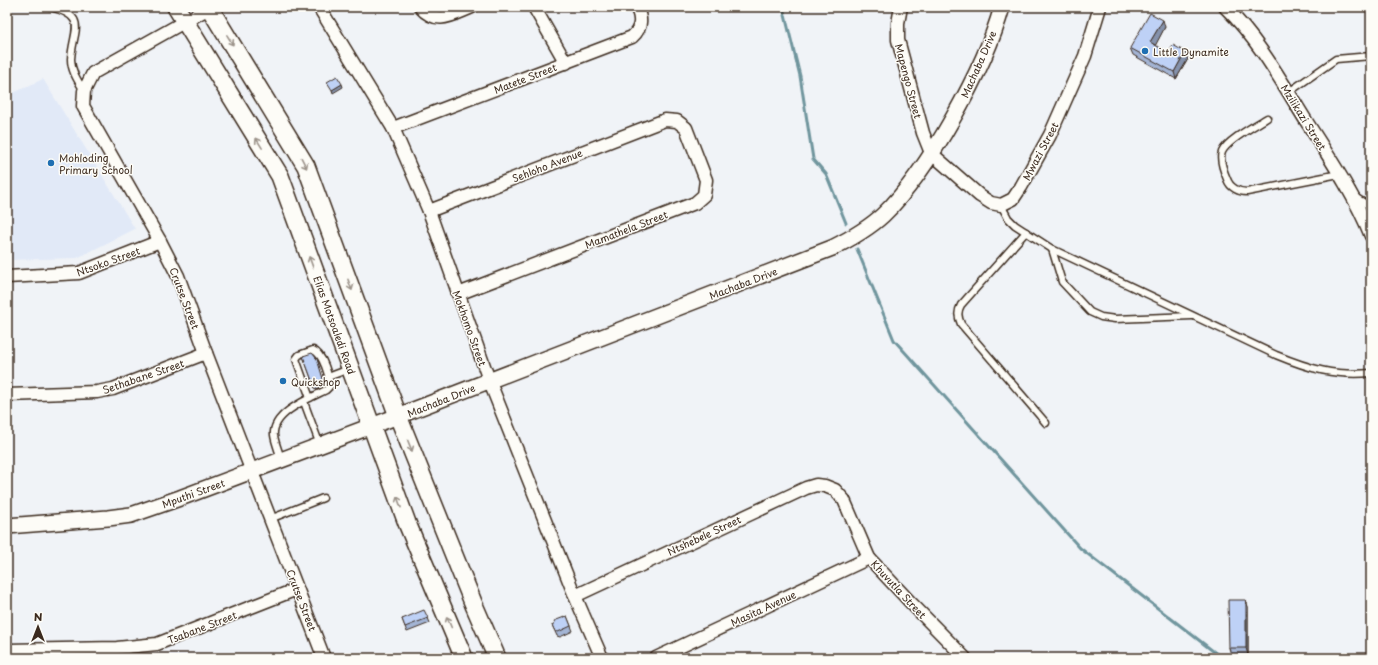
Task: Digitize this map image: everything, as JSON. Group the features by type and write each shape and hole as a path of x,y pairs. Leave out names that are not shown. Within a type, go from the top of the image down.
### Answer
{"main road":[{"name":"Elias Motsoaledi Road","path":"176,7 280,176 407,523 464,658"},
{"path":"209,7 306,166 398,416 474,606 497,658"}],"street":[{"path":"84,90 93,73 209,7"},
{"name":"Mokhomo Street","path":"319,7 393,128 429,211 489,380 575,596 602,658"},
{"path":"420,7 428,16 437,19 472,7"},
{"path":"534,7 566,63"},
{"name":"Mapengo Street","path":"901,7 898,23 898,40 923,133 931,154"},
{"name":"Machaba Drive","path":"372,426 843,242 882,215 902,194 931,154 965,93 984,54 1002,7"},
{"name":"Mwazi Street","path":"1001,205 1013,199 1050,135 1085,56 1100,7"},
{"name":"Mzilikazi Street","path":"1225,7 1241,22 1289,92 1353,196 1371,236"},
{"name":"Matete Street","path":"393,128 632,37 640,27 638,10"},
{"name":"Crutse Street","path":"84,90 83,106 160,241 178,276 206,353 324,658"},
{"name":"Sehloho Avenue","path":"429,211 665,120"},
{"name":"Mamathela Street","path":"458,294 700,200 704,195 706,180 686,128 677,121 665,120"},
{"path":"931,154 980,196 991,203 1001,205"},
{"name":"Ntsoko Street","path":"7,277 79,273 160,241"},
{"name":"Sethabane Street","path":"7,395 97,392 113,388 206,353"},
{"name":"Mputhi Street","path":"7,526 131,515 372,426"},
{"name":"Ntshebele Street","path":"575,596 806,488 816,485 825,486 835,490"},
{"name":"Khuvutla Street","path":"835,490 844,500 869,558 965,658"},
{"name":"Masita Avenue","path":"656,658 869,558"},
{"name":"Tsabane Street","path":"7,650 117,648 157,644 297,589"}],"lane":[{"path":"50,7 70,14 74,18 76,28 71,60 73,72 84,90"},
{"path":"1289,92 1336,59 1371,56"},
{"path":"1267,118 1229,143 1223,151 1222,165 1224,173 1228,183 1235,189 1247,192 1339,174"},
{"path":"1353,196 1371,207"},
{"path":"1001,205 1008,218 1052,249 1194,316 1309,368 1330,374 1351,375 1371,373"},
{"path":"1026,232 961,305 958,311 958,318 961,324 1046,424"},
{"path":"1052,249 1062,282 1090,312 1101,317 1115,319 1194,316"},
{"path":"281,460 274,434 275,426 281,417 328,388 328,378 318,352 311,350 298,355 297,362 310,398"},
{"path":"328,378 350,368"},
{"path":"304,402 320,446"},
{"path":"270,519 323,498"}],"shaded area":[{"name":"Mohloding Primary School","path":"43,79 135,229 77,258 7,260 7,96"}],"building":[{"path":"1150,13 1163,20 1150,42 1169,53 1173,45 1185,52 1174,72 1130,48"},
{"path":"337,76 342,84 332,90 327,82"},
{"path":"312,353 317,359 324,382 314,386 303,356"},
{"path":"1228,600 1246,600 1246,648 1229,648"},
{"path":"424,610 428,618 405,627 402,619"},
{"path":"567,616 571,626 558,632 555,631 552,625 555,623 554,621"}],"waterway":[{"path":"783,7 800,76 813,159 826,174 846,223"},
{"path":"857,249 894,340 1080,548 1222,658"}],"place":[{"name":"Little Dynamite","path":"1145,51"},
{"name":"Mohloding Primary School","path":"51,163"},
{"name":"Quickshop","path":"283,381"}]}
